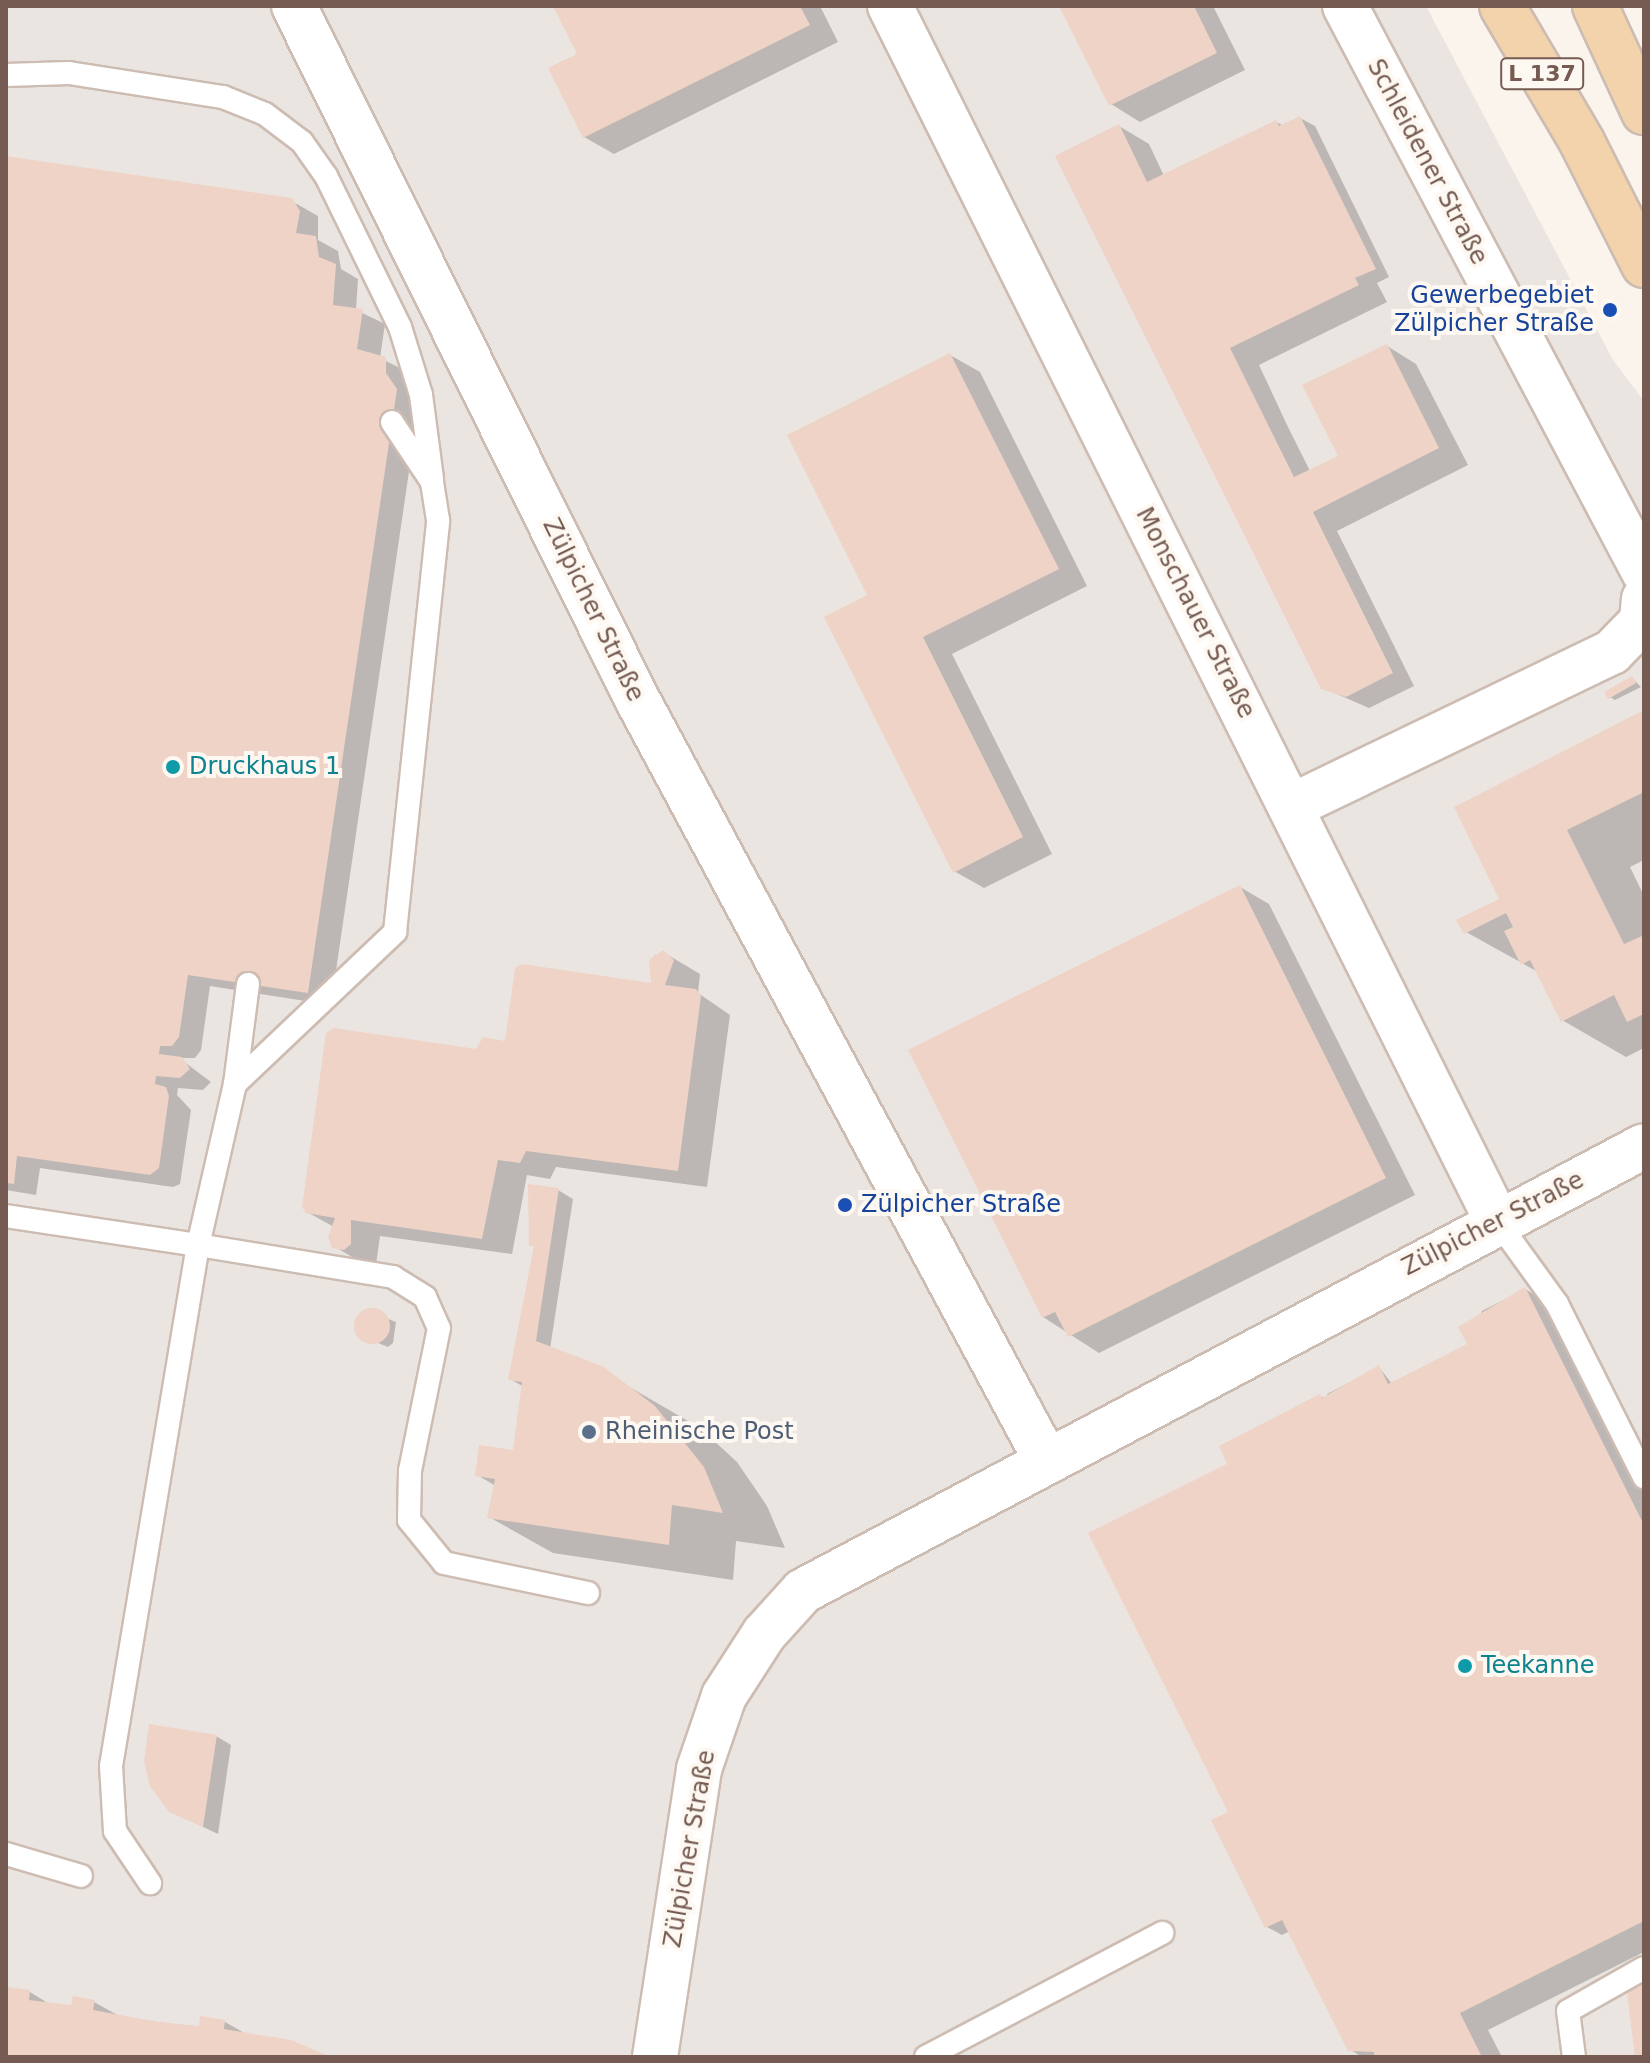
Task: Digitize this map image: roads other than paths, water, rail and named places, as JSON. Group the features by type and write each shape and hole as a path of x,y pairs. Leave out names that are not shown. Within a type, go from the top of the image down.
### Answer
{"main road":[{"name":"L 137","path":"1502,6 1582,142 1644,265"},
{"name":"L 137","path":"1595,6 1644,112"}],"street":[{"name":"Zülpicher Straße","path":"294,6 637,699 1045,1458"},
{"name":"Monschauer Straße","path":"890,6 1497,1221"},
{"name":"Schleidener Straße","path":"1345,6 1644,572"},
{"path":"1292,806 1612,652 1642,621 1644,599"},
{"name":"Zülpicher Straße","path":"665,2047 699,1769 724,1696 764,1634 803,1591 1045,1458 1644,1146"}],"lane":[{"path":"6,75 69,73 223,97 265,114 302,142 326,176 400,327 421,395 438,520 395,932 235,1084"},
{"path":"392,422 432,482"},
{"path":"150,1883 115,1831 111,1766 198,1245 235,1084 248,984"},
{"path":"6,1216 393,1277 425,1297 439,1328 410,1471 409,1520 444,1563 588,1593"},
{"path":"1497,1221 1557,1304 1644,1477"},
{"path":"6,1854 81,1876"},
{"path":"926,2057 1162,1933"},
{"path":"1574,2057 1568,2011 1644,1968"}],"place":[{"name":"Gewerbegebiet Zülpicher Straße","path":"1610,310"},
{"name":"Druckhaus 1","path":"173,767"},
{"name":"Zülpicher Straße","path":"845,1205"},
{"name":"Rheinische Post","path":"589,1432"},
{"name":"Teekanne","path":"1465,1666"}]}
